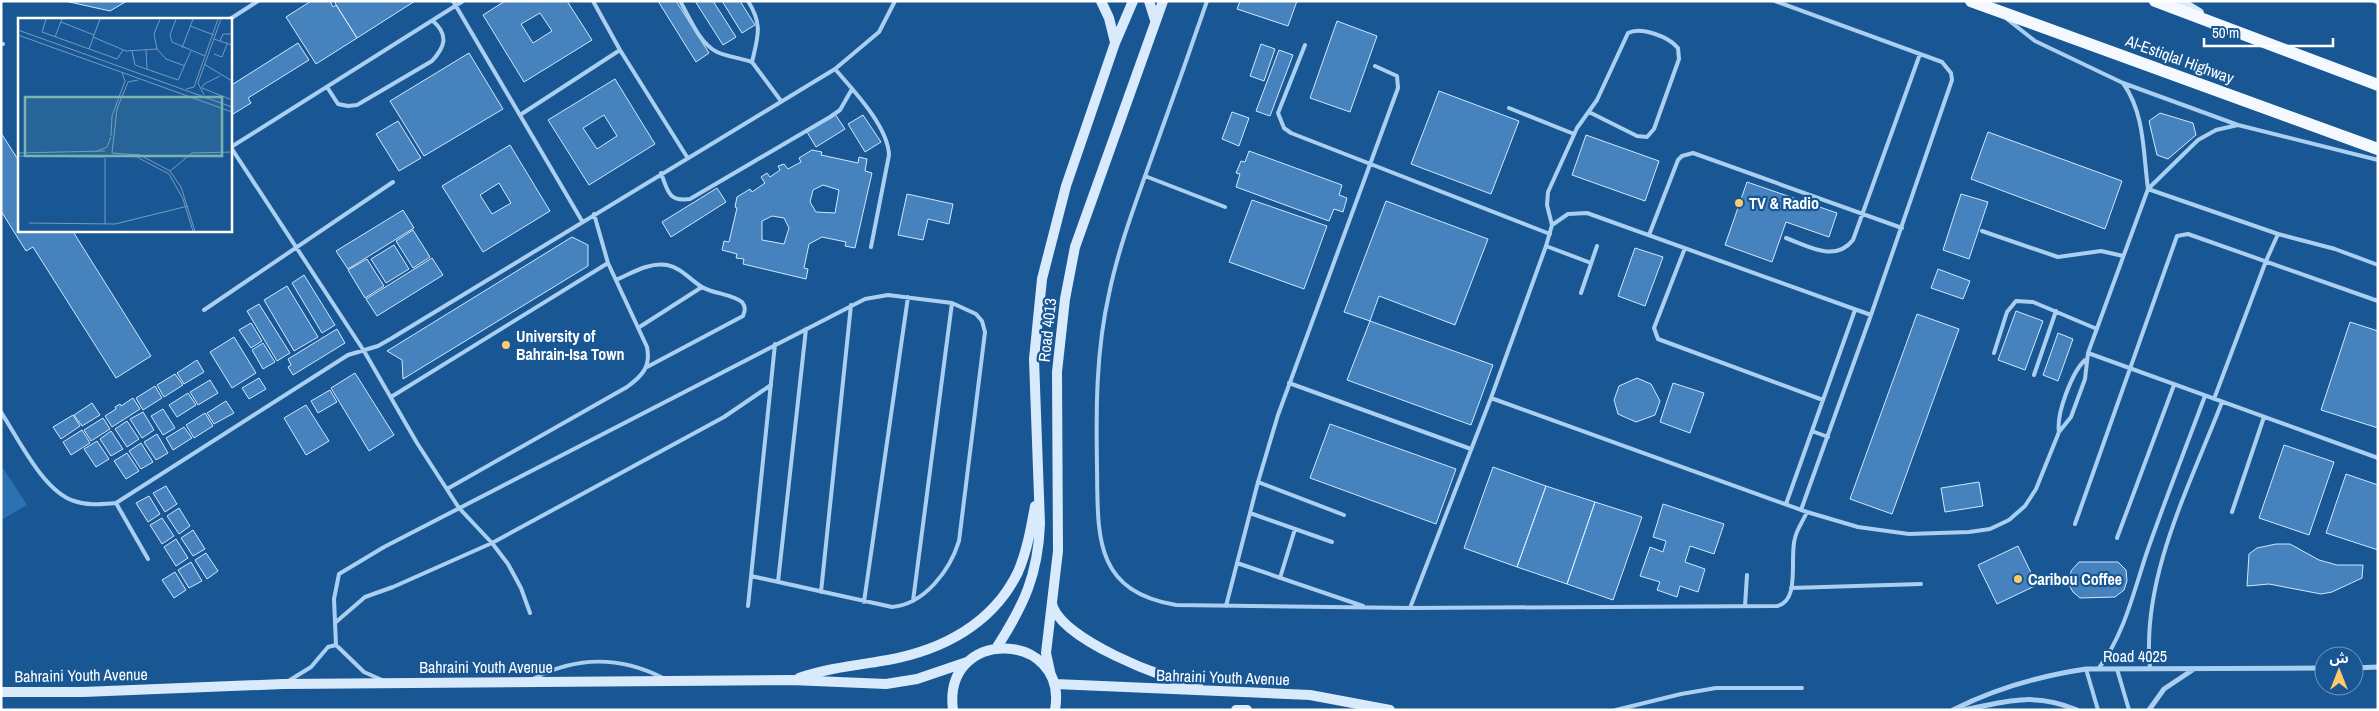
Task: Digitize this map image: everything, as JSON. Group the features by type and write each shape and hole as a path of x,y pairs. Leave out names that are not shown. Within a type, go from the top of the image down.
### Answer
{"main road":[{"name":"Al-Estiqlal Highway","path":"1972,1 2378,149"},
{"path":"2155,1 2227,30 2378,85"}],"street":[{"path":"1100,1 1109,18 1115,43"},
{"path":"1133,1 1140,1"},
{"name":"Road 4013","path":"997,647 1024,603 1033,578 1039,542 1034,359 1042,280 1066,186 1115,43 1133,1"},
{"path":"1149,1 1155,20"},
{"name":"Road 4013","path":"1055,710 1057,700 1046,653 1058,551 1057,372 1065,299 1075,247 1163,1"},
{"path":"2179,1 2227,30"},
{"path":"791,680 832,668 923,652 947,643 969,630 988,613 1004,594 1017,572 1026,548 1038,492"},
{"path":"1052,603 1054,611 1063,621 1122,660 1172,680 1225,692"},
{"path":"997,647 1023,650 1035,656 1053,680"},
{"name":"Bahraini Youth Avenue","path":"1,692 83,692 282,684 791,680 902,682 933,675 967,662 981,652 997,647"},
{"path":"953,710 953,685 967,662"},
{"name":"Road 4025","path":"1954,710 1979,697 2014,684 2050,674 2086,669 2117,667 2314,668"},
{"path":"2149,710 2164,689 2184,674 2196,668"},
{"path":"2364,668 2378,668"},
{"name":"Bahraini Youth Avenue","path":"1053,680 1225,692 1310,695 1390,710"},
{"path":"1964,710 2013,699 2030,698 2046,700 2077,710"},
{"name":"Bahraini Youth Avenue","path":"1236,710 1247,710"}],"lane":[{"path":"231,19 258,1"},
{"path":"453,1 582,221"},
{"path":"231,146 463,1"},
{"path":"593,1 620,50 687,157"},
{"path":"680,1 699,34 710,47 718,52 752,62 781,101"},
{"path":"748,1 756,15 759,30 752,62"},
{"path":"1,412 47,482 72,501 91,505 116,503 348,355 364,351 392,338 687,157 835,69 879,32 894,1"},
{"path":"1207,1 1118,256 1102,334 1096,412 1100,539 1106,560 1118,578 1134,592 1154,602 1176,605 1226,606 1410,608 1744,606 1783,604 1788,600 1792,588 1794,538 1807,512"},
{"path":"1776,1 1942,62 1951,73 1952,80 1902,228 1801,510"},
{"path":"2001,11 2011,22 2036,41 2122,83 2238,125 2378,160"},
{"path":"327,87 338,104 357,105 432,61 440,52 444,42 442,28 433,21"},
{"path":"1410,608 1491,398 1546,246 1552,225 1547,205 1548,192 1574,134 1600,94 1628,33 1638,29 1643,30 1670,41 1678,48 1679,59 1654,129 1647,137 1637,136 1589,112"},
{"path":"1305,45 1278,113 1280,121 1290,133 1550,234"},
{"path":"520,115 620,50"},
{"path":"1786,238 1822,251 1836,252 1843,250 1852,240 1920,54"},
{"path":"1226,606 1258,482 1289,382 1399,84 1393,73 1374,66"},
{"path":"835,69 881,129 888,146 889,155 870,247"},
{"path":"2122,83 2136,106 2139,118 2148,189"},
{"path":"661,173 671,196 678,200 690,199 830,117 840,110 852,89"},
{"path":"1509,108 1574,134"},
{"path":"1491,398 1807,512 1884,532 1909,534 1969,532 1990,529 2009,520 2025,506 2036,489 2059,432 2071,417 2085,379 2086,360 2096,329 2148,189 2198,140 2216,130 2238,125"},
{"path":"231,149 364,351 459,508 492,543 508,564 521,588 530,613"},
{"path":"1650,235 1678,160 1682,156 1692,153 1902,228"},
{"path":"1146,176 1225,207"},
{"path":"204,310 297,249 393,182"},
{"path":"2148,189 2278,234 2335,250 2378,265"},
{"path":"1552,225 1568,214 1587,213 1871,316"},
{"path":"447,489 627,387 640,378 647,367 649,357 647,347 608,263 594,214"},
{"path":"1982,231 2058,258 2101,252 2123,256"},
{"path":"2075,524 2177,236 2188,234 2378,301"},
{"path":"2214,399 2278,234"},
{"path":"1546,246 1591,263"},
{"path":"1581,294 1597,246"},
{"path":"1685,248 1654,328 1658,339 1823,400"},
{"path":"391,397 608,263"},
{"path":"616,280 647,266 667,265 686,273 702,287 739,300 744,305 745,311 743,316 647,367"},
{"path":"638,328 702,287"},
{"path":"394,683 364,672 336,645 334,599 339,574 384,547 851,305 880,296 908,298 952,303 976,314 982,321 986,332 959,541 949,565 930,587 912,601 892,607 752,576"},
{"path":"864,602 908,298"},
{"path":"1994,353 2007,312 2016,301 2025,300 2096,329"},
{"path":"912,601 952,303"},
{"path":"821,592 851,305"},
{"path":"1786,504 1855,310"},
{"path":"2034,375 2056,312"},
{"path":"778,582 806,329"},
{"path":"748,606 776,344"},
{"path":"2088,353 2378,458"},
{"path":"2059,432 2060,415 2074,374 2086,360"},
{"path":"1289,382 1471,449"},
{"path":"2117,538 2174,384"},
{"path":"336,622 365,597 393,587 492,543 724,417 771,385"},
{"path":"2099,668 2114,644 2133,599 2147,551 2205,396"},
{"path":"2150,668 2148,633 2158,571 2222,402"},
{"path":"2232,512 2264,416"},
{"path":"1812,431 1828,436"},
{"path":"1258,482 1344,515"},
{"path":"116,503 148,559"},
{"path":"1250,513 1332,542"},
{"path":"1280,578 1295,529"},
{"path":"1237,563 1368,608"},
{"path":"1744,606 1747,575"},
{"path":"1792,588 1920,584"},
{"path":"282,684 302,673 319,659 328,647 336,645"},
{"path":"528,682 560,667 604,661 634,666 669,681"},
{"path":"2117,667 2129,710"},
{"path":"2086,669 2098,710"},
{"path":"1616,710 1681,694 1716,688 1802,688"}],"shaded area":[{"path":"1,465 27,505 1,520"}],"building":[{"path":"65,1 127,1 110,11"},
{"path":"311,1 330,1 333,7 336,5 357,38 316,64 286,17"},
{"path":"337,1 415,1 357,38 335,3"},
{"path":"505,1 567,1 592,40 524,82 483,15","holes":["540,13 552,31 533,43 521,24"]},
{"path":"658,1 676,1 709,53 696,62"},
{"path":"695,1 713,1 736,37 723,45"},
{"path":"722,1 740,1 755,25 742,33"},
{"path":"1240,1 1297,1 1288,26 1237,9"},
{"path":"1337,21 1377,36 1350,112 1310,98"},
{"path":"298,43 309,60 248,98 251,103 231,115 231,85"},
{"path":"1261,44 1275,49 1264,81 1250,76"},
{"path":"1279,50 1293,55 1270,116 1256,111"},
{"path":"469,53 503,109 424,156 390,101"},
{"path":"615,79 655,144 589,185 548,120","holes":["604,115 617,136 597,149 583,128"]},
{"path":"1439,91 1519,121 1491,194 1411,164"},
{"path":"1232,112 1249,118 1239,146 1222,139"},
{"path":"2160,113 2193,123 2196,135 2168,159 2157,155 2149,121"},
{"path":"835,114 845,129 816,147 807,132"},
{"path":"863,115 881,142 865,152 848,124"},
{"path":"398,121 421,158 399,171 376,134"},
{"path":"1988,132 2122,181 2105,229 1971,179"},
{"path":"1,133 18,159 18,231 73,231 151,356 116,378 33,247 26,251 1,211"},
{"path":"1586,135 1659,161 1645,201 1572,175"},
{"path":"510,145 550,211 483,252 442,186","holes":["499,183 511,203 492,214 480,195"]},
{"path":"812,150 822,152 821,155 858,163 859,157 867,159 865,171 872,173 855,248 845,246 846,242 822,237 809,244 804,268 808,269 806,279 743,264 744,259 736,258 737,254 722,250 724,241 729,242 737,208 735,207 737,197 750,189 752,192 765,183 761,177 767,173 770,177 780,170 778,166 784,164 788,169 801,162 799,158","holes":["823,185 839,190 835,213 816,212 810,202 813,190","772,216 784,218 789,228 784,244 762,240 762,221"]},
{"path":"1249,151 1342,185 1339,195 1347,198 1343,212 1334,209 1329,221 1236,187 1240,174 1236,173 1241,161 1245,162"},
{"path":"1747,182 1837,213 1829,237 1786,222 1772,262 1725,245"},
{"path":"717,188 726,202 671,237 662,222"},
{"path":"907,194 953,204 949,224 928,219 923,240 898,235"},
{"path":"1961,194 1988,202 1969,259 1943,250"},
{"path":"1252,200 1327,226 1304,289 1229,262"},
{"path":"1386,201 1488,239 1455,325 1379,296 1370,321 1344,312"},
{"path":"403,210 414,228 348,269 336,251"},
{"path":"413,230 430,257 413,268 396,241"},
{"path":"572,237 588,245 588,266 403,379 402,360 387,351"},
{"path":"394,245 409,269 386,283 371,259"},
{"path":"1635,248 1663,257 1645,306 1618,296"},
{"path":"432,258 443,275 377,316 366,299"},
{"path":"367,259 384,286 365,298 348,270"},
{"path":"1938,269 1970,281 1963,299 1931,288"},
{"path":"304,275 335,325 322,333 292,283"},
{"path":"287,286 318,337 294,351 264,300"},
{"path":"259,304 290,353 277,361 247,311"},
{"path":"2016,311 2043,321 2025,370 1998,360"},
{"path":"1917,314 1959,329 1892,514 1850,499"},
{"path":"1370,321 1493,365 1471,425 1347,380"},
{"path":"2350,322 2378,331 2378,428 2321,410"},
{"path":"251,323 262,341 251,348 239,330"},
{"path":"337,329 345,343 293,375 288,367 291,365 288,359"},
{"path":"2058,333 2073,339 2058,381 2043,375"},
{"path":"234,337 256,373 232,388 210,352"},
{"path":"263,343 275,362 263,369 252,350"},
{"path":"197,360 204,372 184,384 177,373"},
{"path":"355,373 394,435 369,451 331,388"},
{"path":"175,374 183,385 164,397 157,385"},
{"path":"259,378 266,389 249,399 242,388"},
{"path":"1637,378 1651,384 1660,401 1655,415 1636,422 1618,414 1614,400 1619,386"},
{"path":"210,380 218,393 198,405 190,392"},
{"path":"1673,383 1704,393 1690,433 1660,422"},
{"path":"155,386 162,398 143,410 136,398"},
{"path":"330,390 337,402 318,413 311,401"},
{"path":"188,393 196,405 177,417 169,405"},
{"path":"133,398 140,409 112,427 105,416 116,409 115,407 120,404 121,406"},
{"path":"226,401 234,413 214,424 207,413"},
{"path":"92,403 100,415 82,426 74,415"},
{"path":"306,405 329,441 306,455 284,418"},
{"path":"163,409 175,428 163,435 151,416"},
{"path":"143,412 154,430 142,438 130,419"},
{"path":"205,413 213,426 194,438 186,425"},
{"path":"73,415 80,426 61,439 53,427"},
{"path":"103,418 110,429 91,441 84,430"},
{"path":"127,421 139,439 127,447 115,429"},
{"path":"1330,424 1456,469 1436,524 1310,478"},
{"path":"184,427 192,438 173,450 166,438"},
{"path":"82,430 90,443 71,455 63,442"},
{"path":"111,431 123,449 111,456 100,439"},
{"path":"157,434 168,453 156,460 144,442"},
{"path":"97,441 109,459 96,467 84,449"},
{"path":"141,443 153,462 141,469 129,451"},
{"path":"2284,445 2334,462 2309,535 2259,518"},
{"path":"127,453 139,471 126,479 114,461"},
{"path":"1493,467 1546,486 1517,567 1464,548"},
{"path":"2346,474 2378,485 2378,550 2326,533"},
{"path":"1979,482 1983,506 1945,512 1941,488"},
{"path":"166,486 177,504 165,512 153,493"},
{"path":"1546,486 1595,502 1567,584 1517,567"},
{"path":"149,496 160,514 148,522 136,503"},
{"path":"1595,502 1642,517 1613,600 1567,584"},
{"path":"1663,504 1724,524 1714,554 1690,546 1685,562 1705,569 1698,592 1680,586 1677,597 1657,590 1660,582 1640,576 1650,547 1663,552 1666,541 1653,537"},
{"path":"179,508 190,526 179,534 167,516"},
{"path":"162,518 174,536 162,544 150,525"},
{"path":"193,530 205,549 193,556 181,538"},
{"path":"176,539 188,558 176,566 164,547"},
{"path":"2276,544 2290,544 2319,560 2337,565 2363,565 2362,578 2332,592 2321,594 2269,584 2247,586 2249,554 2257,548"},
{"path":"2018,546 2037,585 1997,604 1978,565"},
{"path":"206,553 218,571 207,579 195,560"},
{"path":"191,562 202,581 189,588 178,570"},
{"path":"2079,562 2118,562 2126,570 2127,581 2124,590 2115,597 2080,598 2069,585 2071,571"},
{"path":"175,572 186,590 174,598 162,580"}],"place":[{"name":"TV & Radio","path":"1739,203"},
{"name":"University of Bahrain-Isa Town","path":"506,345"},
{"name":"Caribou Coffee","path":"2018,579"}]}
